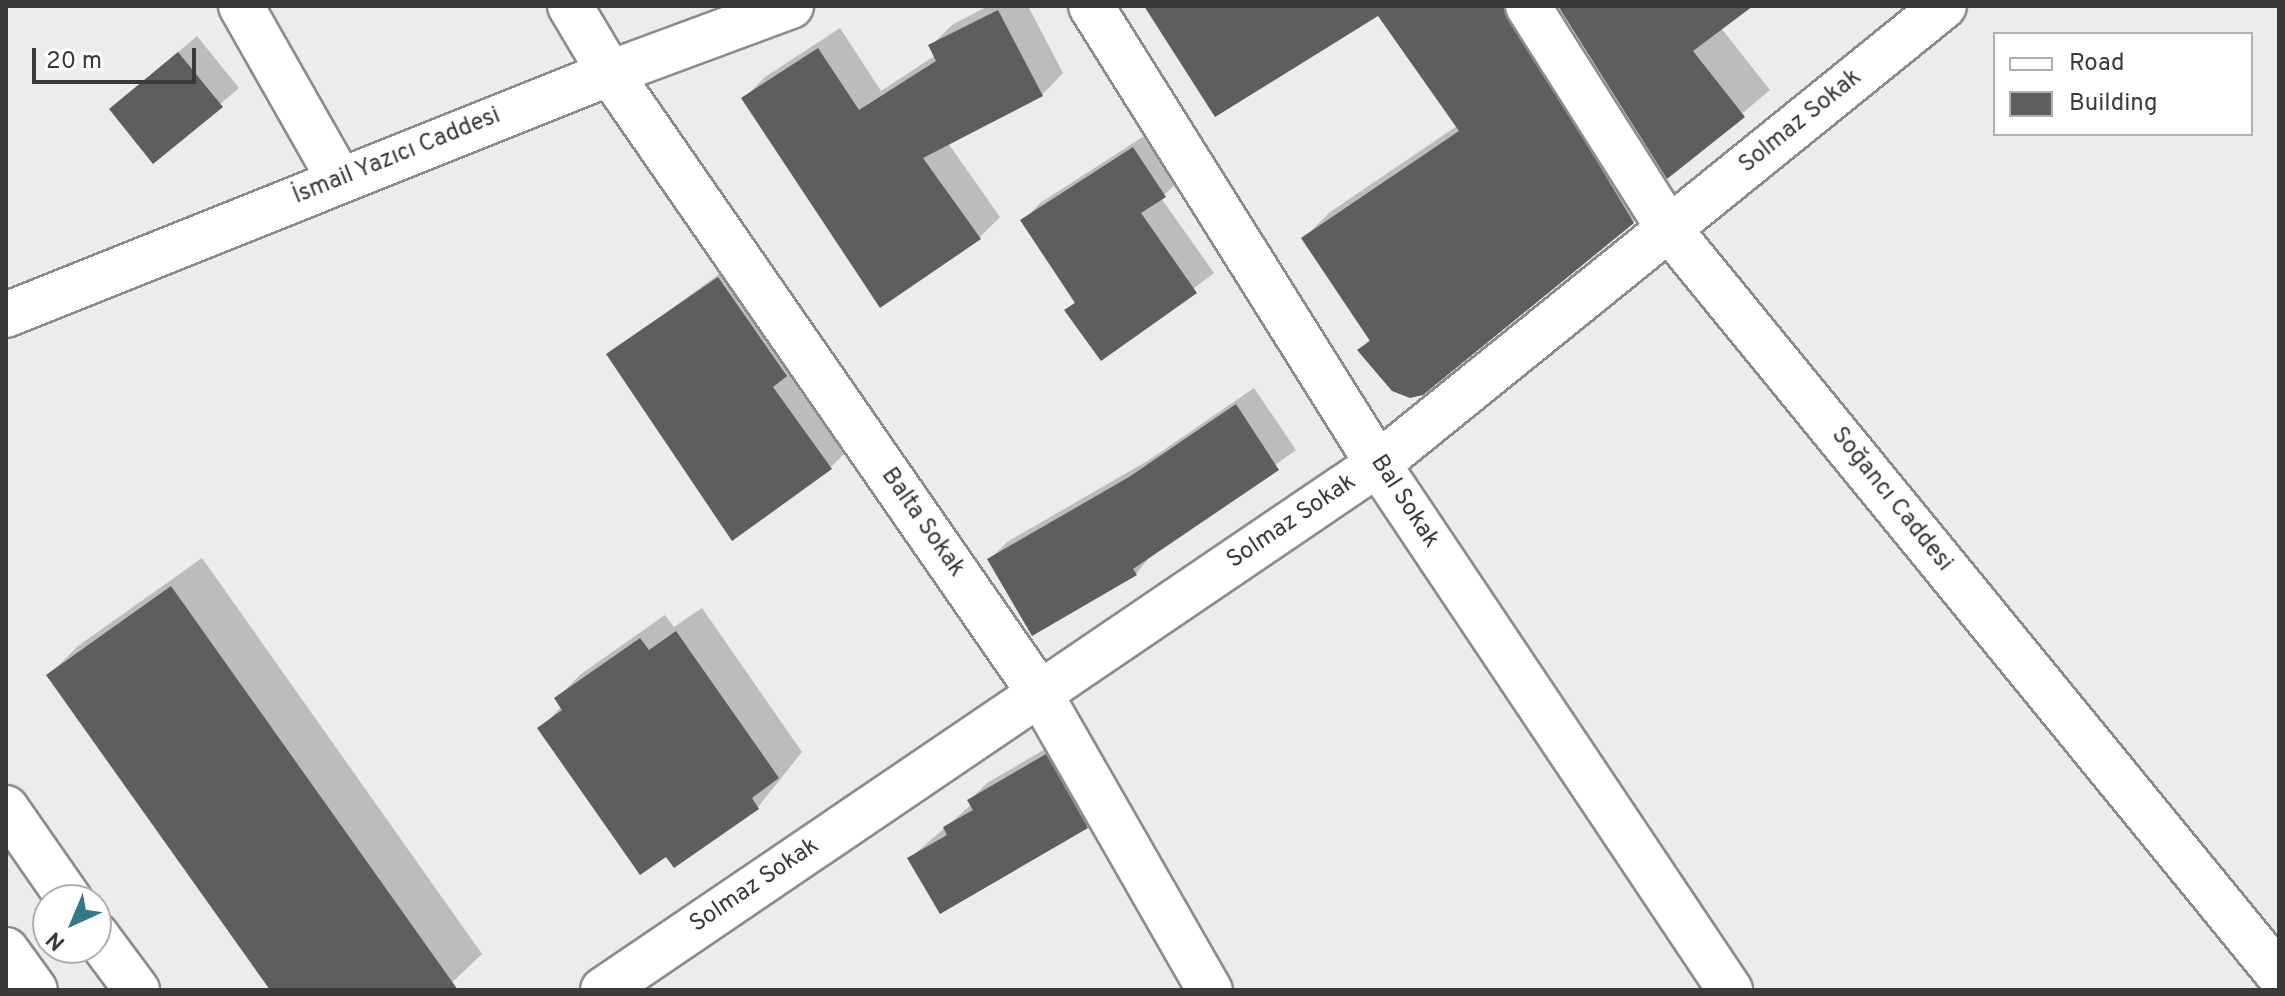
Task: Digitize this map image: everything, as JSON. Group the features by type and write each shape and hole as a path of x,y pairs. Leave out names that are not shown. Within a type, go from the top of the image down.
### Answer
{"street":[{"path":"241,6 340,180"},
{"name":"Balta Sokak","path":"570,6 610,73 1039,692 1210,990"},
{"name":"İsmail Yazıcı Caddesi","path":"6,315 610,73 791,6"},
{"name":"Bal Sokak","path":"1091,6 1378,464 1730,990"},
{"name":"Soğancı Caddesi","path":"1528,6 1669,229 2279,975"},
{"name":"Solmaz Sokak","path":"603,990 1378,464 1935,9"},
{"path":"6,808 59,884"},
{"path":"6,950 35,990"},
{"path":"112,956 137,990"}],"building":[{"path":"1144,6 1503,6 1634,223 1423,395 1410,398 1392,391 1357,350 1370,341 1301,238 1459,131 1378,16 1215,117"},
{"path":"1558,6 1753,6 1693,51 1745,117 1667,179"},
{"path":"998,10 1043,96 923,158 981,239 880,308 741,98 818,48 859,110 936,61 928,45"},
{"path":"178,52 223,107 153,164 109,109"},
{"path":"1133,147 1166,197 1141,213 1197,293 1101,361 1064,310 1075,303 1020,220"},
{"path":"718,277 787,376 773,387 832,469 732,541 606,354"},
{"path":"1236,404 1279,470 1133,569 1137,575 1032,636 987,559 1129,477"},
{"path":"171,586 458,990 270,990 46,675"},
{"path":"676,631 779,778 752,798 759,809 674,868 666,857 640,875 537,728 562,710 554,698 640,638 649,650"},
{"path":"1046,754 1088,828 940,914 907,858 947,835 943,827 973,810 967,800"}]}
